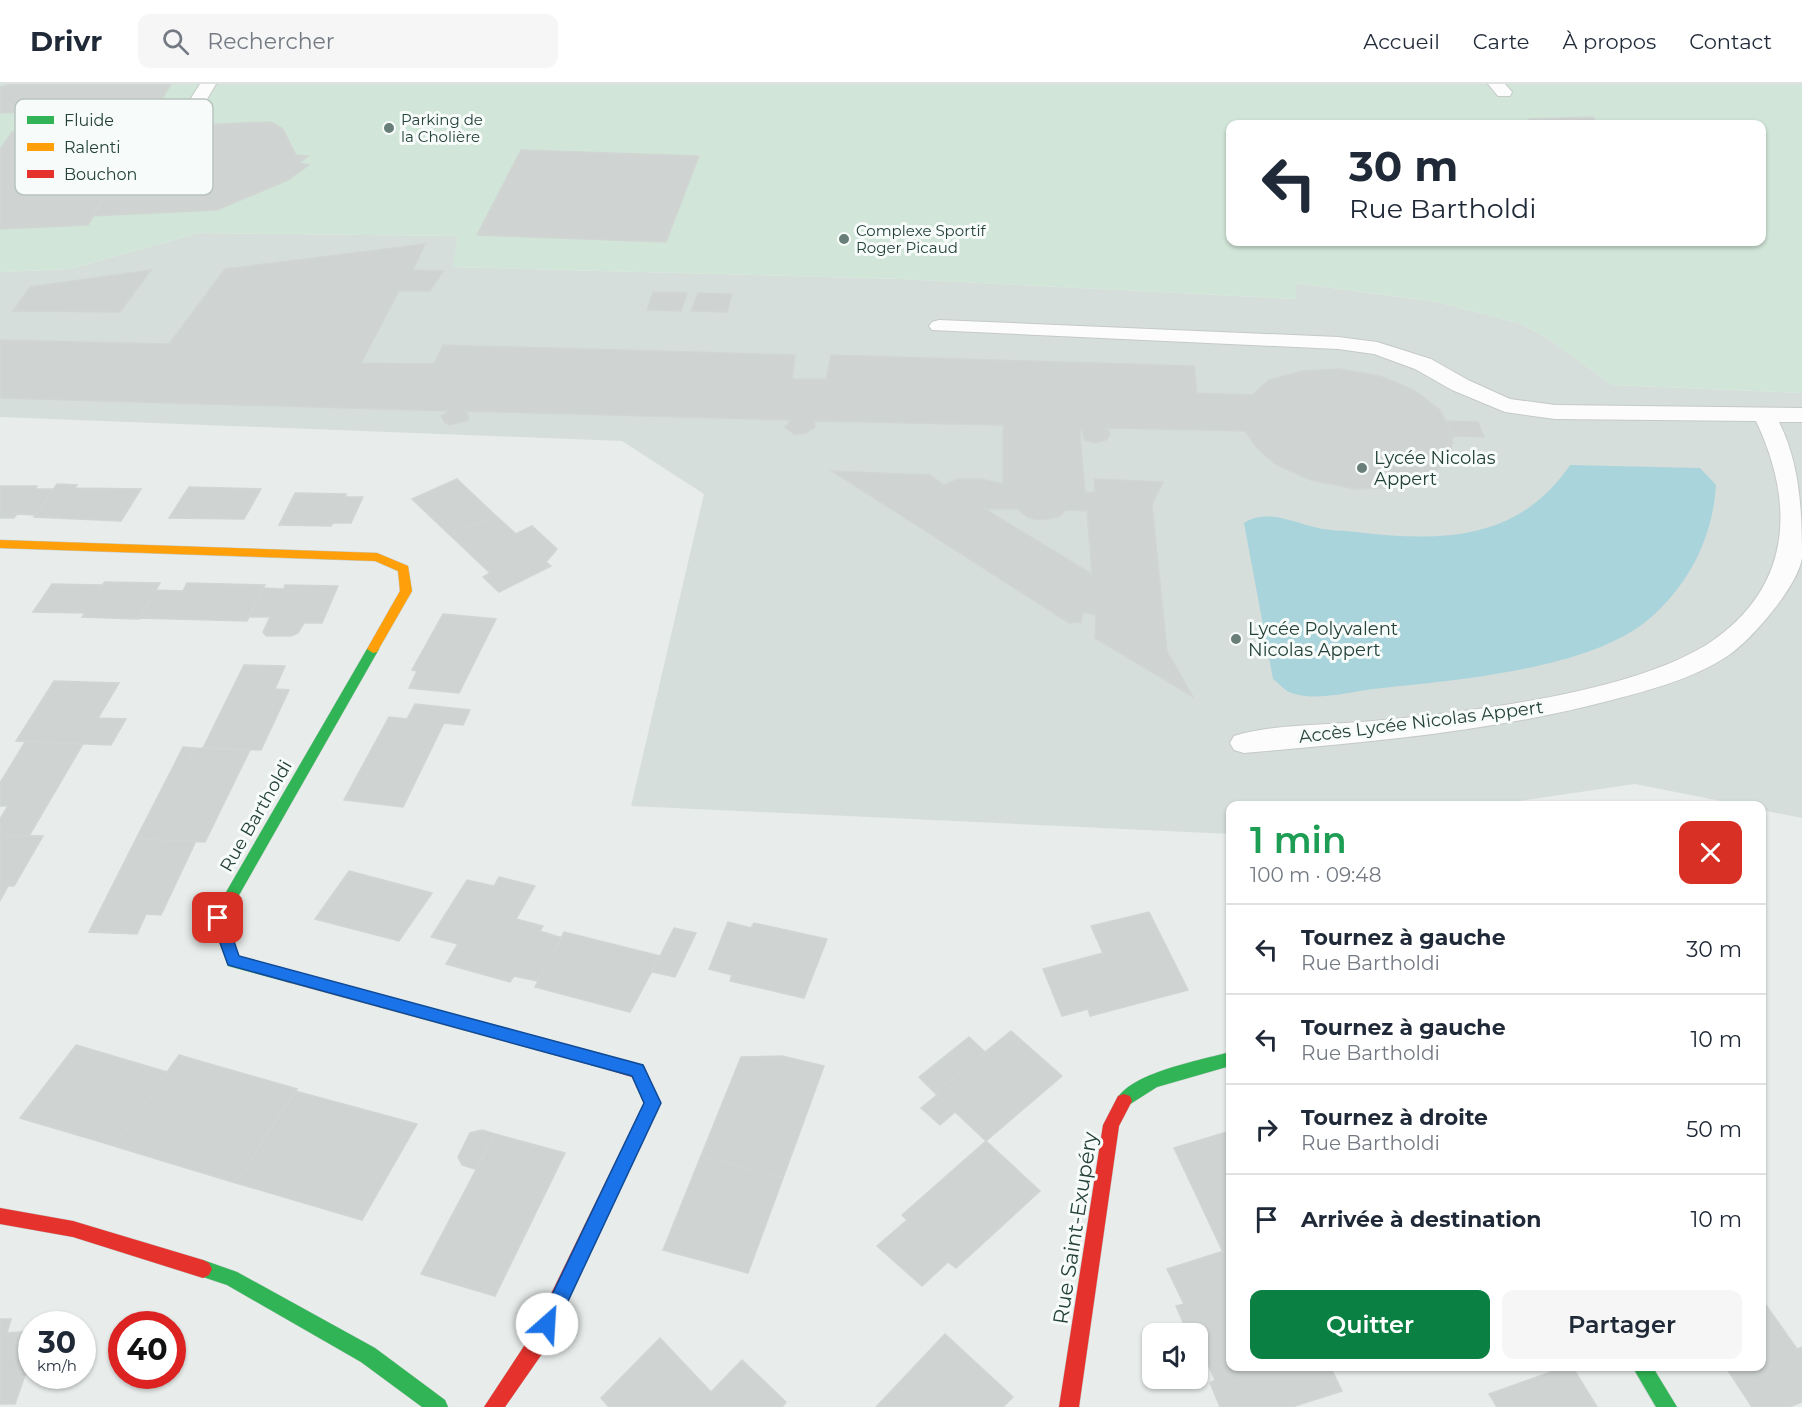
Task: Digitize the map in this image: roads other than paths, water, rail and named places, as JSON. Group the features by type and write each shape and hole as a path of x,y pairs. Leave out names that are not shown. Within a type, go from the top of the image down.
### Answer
{"street":[{"name":"Rue Bartholdi","path":"0,544 377,557 404,569 406,591 218,918 233,961 638,1071 652,1103 537,1344 494,1407"},
{"name":"Rue Saint-Exupéry","path":"1069,1407 1111,1125 1126,1098 1152,1081 1226,1060"},
{"path":"0,1216 73,1229 231,1278 368,1355 438,1407"},
{"path":"1644,1371 1667,1407"}],"lane":[{"path":"199,99 208,84"},
{"path":"939,326 1338,343 1377,348 1423,364 1460,385 1505,405 1574,412 1802,415"},
{"name":"Accès Lycée Nicolas Appert","path":"1244,743 1388,730 1508,714 1591,697 1667,675 1725,645 1761,607 1789,562 1792,529 1790,488 1783,456 1764,414"}],"water":[{"path":"1570,465 1700,468 1716,485 1710,523 1696,559 1676,591 1649,619 1623,637 1591,651 1555,662 1479,677 1318,696 1287,691 1273,679 1244,523 1262,517 1271,517 1327,530 1417,537 1475,531 1501,523 1526,509 1549,490"}],"place":[{"name":"Parking de la Cholière","path":"389,128"},
{"name":"Complexe Sportif Roger Picaud","path":"844,239"},
{"name":"Lycée Nicolas Appert","path":"1362,468"},
{"name":"Lycée Polyvalent Nicolas Appert","path":"1236,639"}]}
